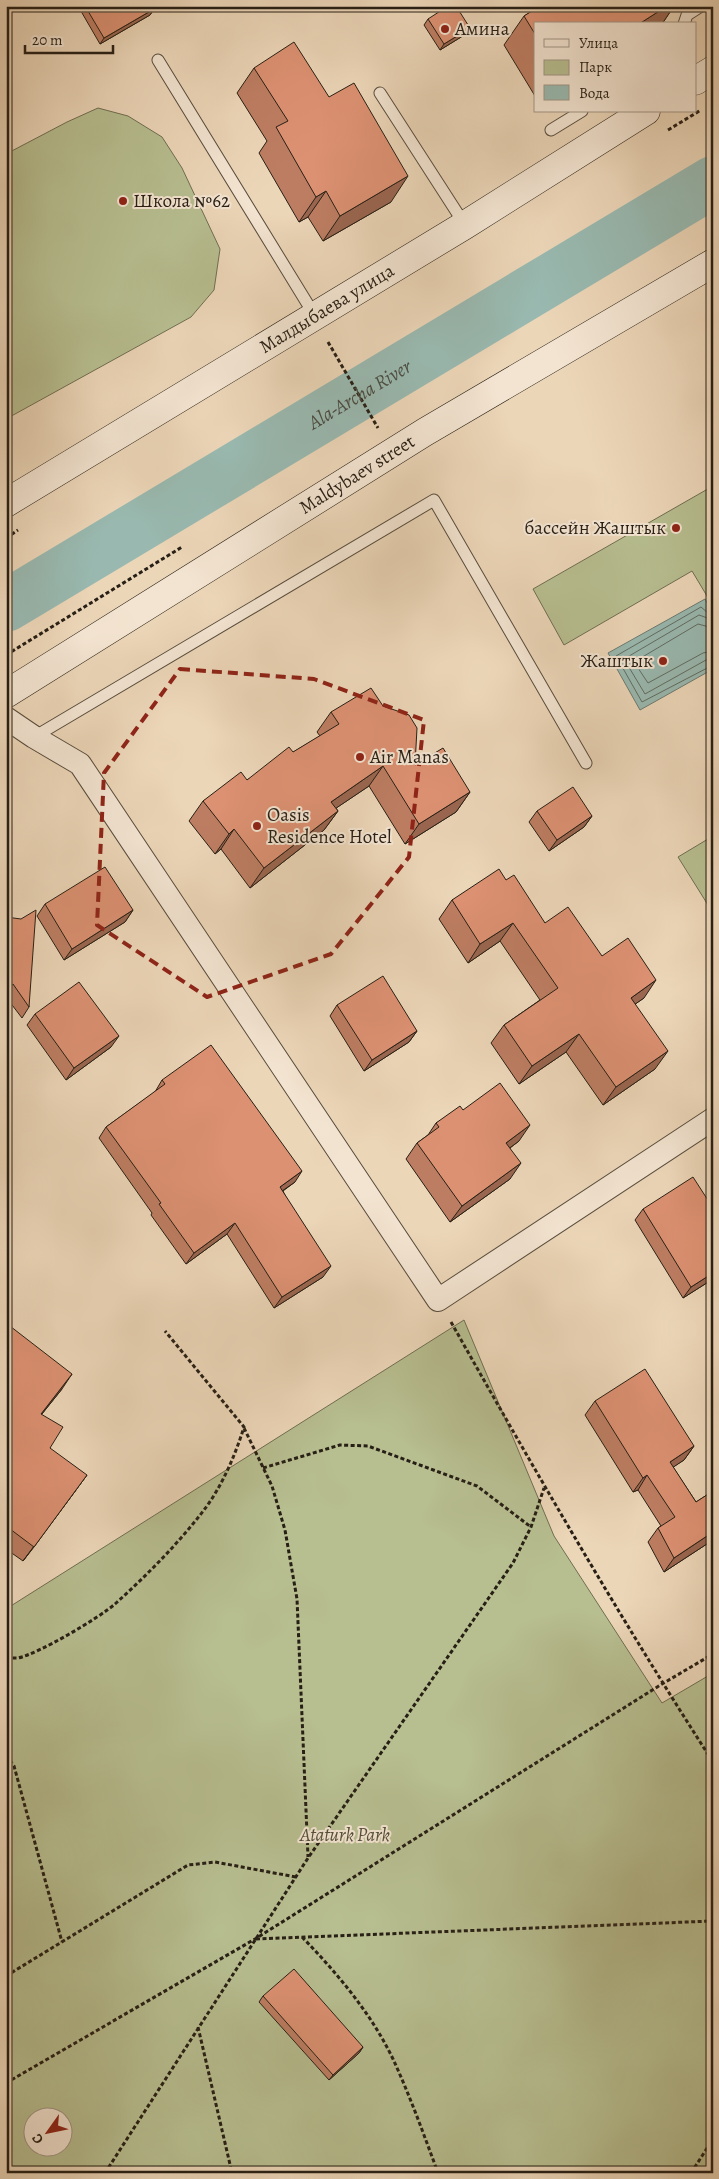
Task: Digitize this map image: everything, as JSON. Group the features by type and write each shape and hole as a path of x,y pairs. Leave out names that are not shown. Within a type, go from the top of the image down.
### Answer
{"street":[{"path":"696,80 713,70"},
{"name":"Малдыбаева улица","path":"6,503 320,327 465,225 644,112"},
{"name":"Maldybaev street","path":"6,694 425,432 713,263"},
{"path":"6,718 80,764 438,1300 713,1118"}],"lane":[{"path":"685,22 687,15 701,6"},
{"path":"158,60 320,327"},
{"path":"380,93 465,225"},
{"path":"551,130 580,112"},
{"path":"34,737 434,500 586,763"}],"path":[{"path":"320,327 378,428"},
{"path":"438,1300 544,1488 662,1684 713,1762"},
{"path":"165,1331 244,1427 272,1486 285,1530 298,1599 308,1858"},
{"path":"6,1658 18,1658 52,1644 113,1606 172,1547 205,1509 230,1464 244,1427"},
{"path":"263,1468 340,1445 368,1446 477,1486 531,1527"},
{"path":"104,2173 308,1858 513,1562 531,1527 544,1488"},
{"path":"6,2083 255,1939 713,1654"},
{"path":"6,1755 14,1766 62,1942"},
{"path":"6,1976 188,1865 215,1862 296,1877"},
{"path":"255,1939 713,1921"},
{"path":"302,1937 329,1965 361,2007 393,2058 438,2173"},
{"path":"198,2027 232,2173"},
{"path":"690,2173 713,2139"}],"highlighted area":[{"path":"180,669 314,679 424,720 409,857 331,954 207,997 97,925 104,773"}],"green space":[{"name":"Школа №62","path":"98,108 128,116 162,137 182,168 220,249 214,290 191,317 6,419 6,154"},
{"name":"бассейн Жаштык","path":"713,486 713,606 692,571 564,645 533,589"},
{"path":"713,836 713,913 678,857"},
{"name":"Ataturk Park","path":"464,1320 554,1536 662,1703 713,1673 713,2173 6,2173 6,1609"}],"water":[{"name":"Жаштык","path":"705,599 713,613 713,669 640,710 608,653"}],"building":[{"path":"85,6 152,6 154,9 104,38"},
{"name":"Амина","path":"448,6 456,6 470,28 444,44 428,19"},
{"path":"540,6 667,6 642,22 534,22 534,32 524,16"},
{"path":"294,42 329,97 354,83 408,176 340,216 326,191 316,197 276,127 288,121 254,68"},
{"path":"371,688 383,706 409,715 417,728 415,765 443,748 470,792 419,824 383,766 331,802 338,811 264,868 234,829 229,834 203,801 241,772 247,780 289,747 293,752 339,724 331,712"},
{"path":"573,787 592,816 557,840 537,811"},
{"path":"105,867 133,910 72,949 45,904"},
{"path":"499,869 506,880 514,875 545,923 568,907 602,956 628,938 656,980 631,998 668,1051 616,1087 579,1034 532,1066 504,1025 558,988 513,923 480,944 452,900"},
{"path":"36,910 29,1007 13,984 6,988 6,917 21,919"},
{"path":"383,976 417,1031 372,1060 337,1005"},
{"path":"79,982 119,1036 74,1068 35,1014"},
{"path":"211,1045 302,1171 280,1187 331,1266 282,1297 235,1223 194,1253 159,1204 161,1203 106,1127 165,1084 162,1080"},
{"path":"500,1083 530,1125 506,1143 521,1163 462,1206 417,1143 439,1127 436,1123 460,1106 463,1110"},
{"path":"693,1177 713,1208 713,1273 691,1287 643,1209"},
{"path":"6,1323 72,1374 41,1414 63,1427 50,1448 87,1475 34,1547 6,1526"},
{"path":"645,1369 694,1446 670,1462 696,1502 713,1491 713,1532 674,1558 658,1528 675,1517 647,1475 643,1478 595,1401"},
{"path":"294,1969 363,2047 333,2075 263,1996"}],"waterway":[{"name":"Ala-Archa River","path":"6,606 713,182"}],"place":[{"name":"Амина","path":"445,29"},
{"name":"Школа №62","path":"123,201"},
{"name":"бассейн Жаштык","path":"676,528"},
{"name":"Жаштык","path":"663,661"},
{"name":"Air Manas","path":"360,757"},
{"name":"Oasis Residence Hotel","path":"257,826"}]}
